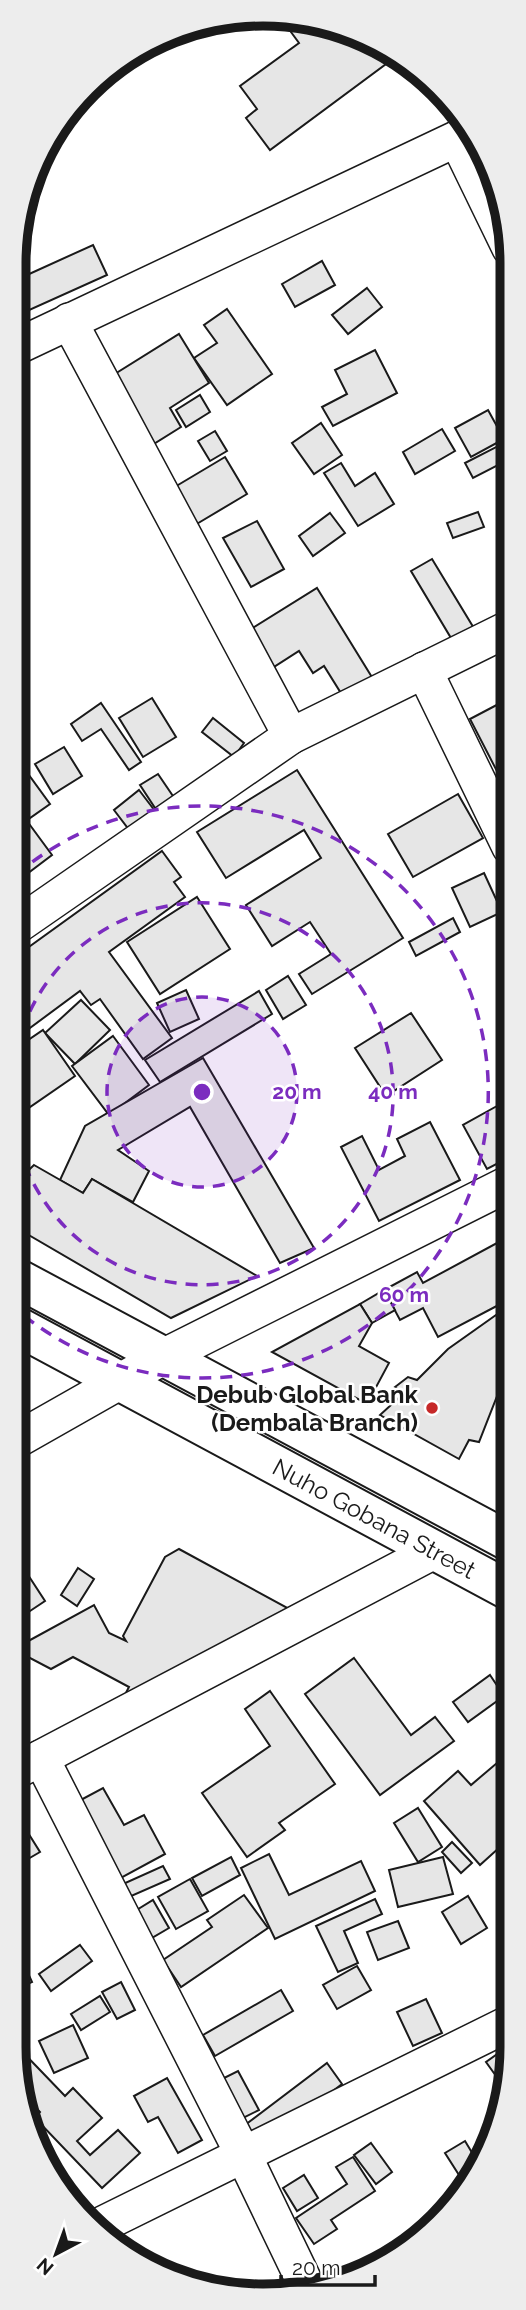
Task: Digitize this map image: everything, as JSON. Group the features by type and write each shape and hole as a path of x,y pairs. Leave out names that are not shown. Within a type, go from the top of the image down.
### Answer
{"main road":[{"name":"Nuho Gobana Street","path":"27,1283 500,1537"},
{"name":"Nuho Gobana Street","path":"27,1331 500,1586"}],"street":[{"path":"26,342 462,136"},
{"path":"468,146 493,206"},
{"path":"69,321 291,736"},
{"path":"26,919 291,736 500,633"},
{"path":"424,670 500,826"},
{"path":"27,1435 163,1357 500,1189"},
{"path":"304,2280 243,2154 27,1765 433,1551"},
{"path":"105,2223 500,2029"}],"building":[{"path":"288,28 324,34 354,44 382,59 386,64 270,150 246,118 257,109 240,86 299,43"},
{"path":"93,245 107,275 26,311 26,275"},
{"path":"322,261 335,285 295,307 282,284"},
{"path":"367,288 382,307 348,334 332,315"},
{"path":"227,309 272,374 227,405 194,358 217,343 204,325"},
{"path":"179,334 209,383 170,408 181,427 144,450 102,382"},
{"path":"375,350 397,393 333,426 322,407 347,394 335,370"},
{"path":"200,395 210,412 186,427 176,410"},
{"path":"488,410 500,432 500,441 471,457 455,428"},
{"path":"321,423 342,455 314,474 292,443"},
{"path":"442,429 455,451 415,474 403,452"},
{"path":"215,431 227,451 210,461 198,441"},
{"path":"500,445 500,464 473,478 465,463"},
{"path":"225,457 247,494 195,525 173,488"},
{"path":"341,463 355,486 375,473 394,504 358,526 324,473"},
{"path":"478,512 484,527 453,538 447,523"},
{"path":"330,513 345,533 313,556 299,536"},
{"path":"257,521 284,569 251,587 223,538"},
{"path":"432,559 475,630 454,643 411,571"},
{"path":"317,588 378,687 349,706 324,666 313,673 299,651 266,672 243,634"},
{"path":"152,698 176,737 143,757 119,718"},
{"path":"101,703 141,762 129,770 101,729 82,741 71,724"},
{"path":"500,703 500,777 470,719"},
{"path":"213,718 244,743 234,757 202,732"},
{"path":"64,747 82,776 53,794 35,764"},
{"path":"297,770 403,938 312,994 299,974 331,954 310,922 272,946 246,905 321,858 304,830 226,878 197,832"},
{"path":"26,771 50,804 30,818 26,813"},
{"path":"158,774 177,802 159,814 140,785"},
{"path":"139,790 155,811 130,831 114,810"},
{"path":"458,794 483,838 413,877 388,834"},
{"path":"26,820 52,855 26,874"},
{"path":"162,851 181,877 174,882 185,897 109,952 172,1038 143,1059 100,999 91,1005 80,991 26,1031 26,949"},
{"path":"484,873 500,913 470,927 452,888"},
{"path":"197,897 230,949 160,994 127,942"},
{"path":"453,918 460,932 416,956 409,942"},
{"path":"288,976 306,1005 283,1019 266,990"},
{"path":"186,990 199,1019 170,1032 157,1003"},
{"path":"259,991 272,1014 160,1082 145,1060"},
{"path":"81,1000 110,1030 75,1064 45,1033"},
{"path":"411,1013 442,1060 386,1096 355,1048"},
{"path":"43,1030 75,1076 30,1107 26,1102 26,1041"},
{"path":"113,1036 149,1085 109,1115 72,1066"},
{"path":"203,1058 314,1248 280,1263 190,1107 118,1150 149,1171 133,1202 92,1179 83,1193 60,1180 85,1126"},
{"path":"497,1106 500,1111 500,1162 487,1169 463,1125"},
{"path":"430,1122 460,1180 379,1221 341,1147 362,1136 379,1170 405,1156 397,1139"},
{"path":"34,1165 83,1193 92,1179 257,1276 171,1318 27,1234 27,1172"},
{"path":"500,1241 500,1304 438,1337 423,1308 400,1320 384,1290 417,1272 423,1283"},
{"path":"384,1290 395,1310 372,1323 360,1304"},
{"path":"360,1304 372,1323 359,1346 389,1363 367,1404 272,1352"},
{"path":"496,1315 500,1319 500,1388 479,1442 469,1440 459,1459 380,1415 403,1394 395,1387 408,1377 417,1380 448,1349"},
{"path":"179,1549 293,1611 119,1706 129,1687 73,1657 51,1669 28,1657 27,1642 94,1605 109,1633 126,1641 123,1636 165,1557"},
{"path":"78,1568 94,1579 77,1606 61,1595"},
{"path":"27,1573 45,1601 27,1613"},
{"path":"354,1658 411,1735 435,1717 454,1741 380,1795 305,1694"},
{"path":"490,1675 500,1690 500,1699 468,1722 453,1702"},
{"path":"270,1691 335,1784 279,1823 285,1830 247,1857 202,1793 270,1746 245,1709"},
{"path":"500,1760 500,1847 480,1865 424,1801 458,1771 471,1785"},
{"path":"103,1788 124,1825 144,1815 165,1854 119,1879 77,1802"},
{"path":"418,1808 442,1847 418,1862 394,1823"},
{"path":"27,1831 40,1852 27,1860"},
{"path":"452,1842 472,1863 461,1873 442,1852"},
{"path":"269,1854 289,1895 361,1861 375,1891 275,1939 241,1868"},
{"path":"231,1857 240,1875 202,1896 192,1878"},
{"path":"443,1857 453,1894 398,1907 389,1870"},
{"path":"163,1866 170,1879 129,1897 123,1884"},
{"path":"190,1879 208,1911 176,1929 158,1897"},
{"path":"244,1895 268,1928 181,1987 163,1960 212,1927 207,1920"},
{"path":"468,1896 487,1928 461,1944 442,1912"},
{"path":"375,1899 382,1914 344,1931 358,1963 338,1972 316,1926"},
{"path":"153,1900 169,1928 150,1939 135,1911"},
{"path":"398,1921 409,1948 378,1960 367,1932"},
{"path":"80,1945 92,1961 51,1991 39,1974"},
{"path":"357,1966 371,1990 337,2009 323,1985"},
{"path":"27,1971 32,1982 27,1984"},
{"path":"121,1982 135,2010 117,2019 102,1992"},
{"path":"281,1990 293,2011 215,2056 203,2035"},
{"path":"100,1996 110,2012 81,2030 71,2014"},
{"path":"426,1999 442,2033 413,2046 397,2012"},
{"path":"73,2025 88,2058 54,2073 39,2041"},
{"path":"500,2052 498,2079 486,2062"},
{"path":"27,2057 65,2096 73,2088 102,2118 77,2141 90,2155 118,2130 140,2153 102,2188 39,2122 37,2116 40,2112 35,2106 31,2093"},
{"path":"327,2063 342,2084 257,2149 241,2128"},
{"path":"238,2071 259,2110 237,2121 216,2082"},
{"path":"167,2078 202,2140 178,2153 158,2117 148,2122 134,2096"},
{"path":"465,2141 473,2155 460,2177 445,2153"},
{"path":"371,2143 392,2172 376,2184 354,2155"},
{"path":"353,2157 375,2191 331,2220 337,2229 314,2244 296,2218 347,2184 336,2167"},
{"path":"304,2175 318,2198 297,2211 283,2188"}],"place":[{"name":"Debub Global Bank (Dembala Branch)","path":"432,1408"}]}
